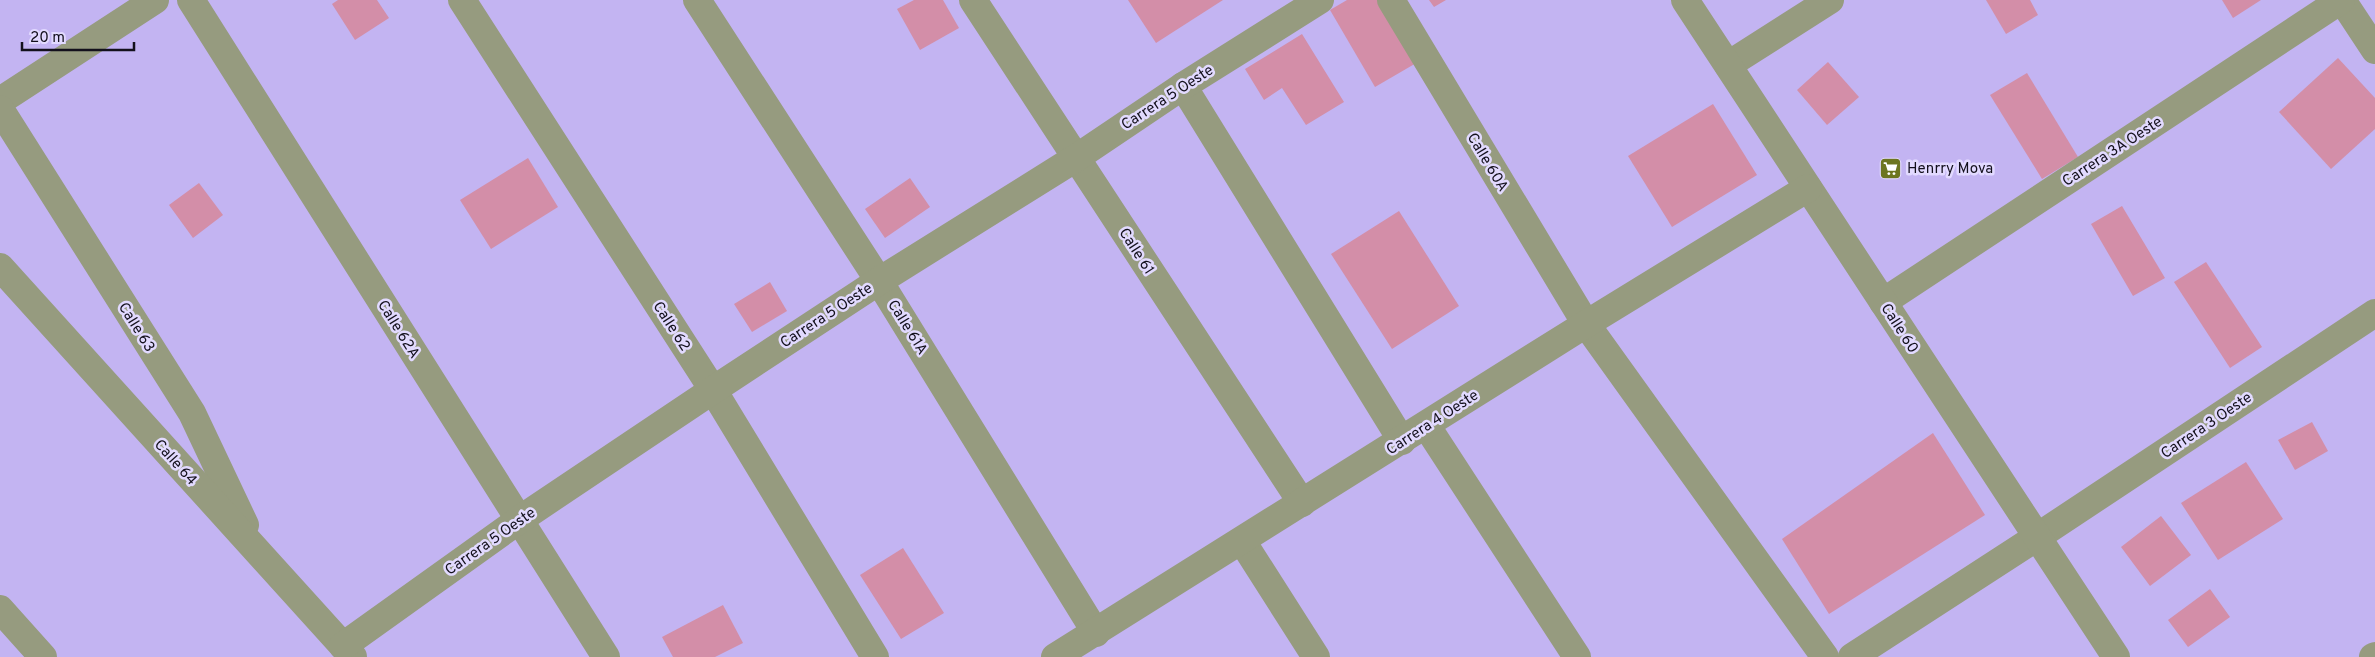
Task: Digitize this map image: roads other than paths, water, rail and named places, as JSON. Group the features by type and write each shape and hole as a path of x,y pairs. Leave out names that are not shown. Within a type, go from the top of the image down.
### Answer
{"street":[{"path":"0,102 155,0"},
{"name":"Calle 62A","path":"191,0 606,657"},
{"name":"Calle 62","path":"462,0 713,390 875,657"},
{"name":"Calle 61A","path":"696,0 879,281 1096,633"},
{"name":"Calle 61","path":"973,0 1302,503"},
{"name":"Carrera 5 Oeste","path":"348,651 519,520 713,390 879,281 1076,158 1183,86 1320,0"},
{"name":"Calle 60A","path":"1391,0 1586,324 1826,657"},
{"name":"Calle 60","path":"1685,0 2116,657"},
{"path":"1728,65 1830,0"},
{"path":"2342,0 2375,50"},
{"name":"Carrera 3A Oeste","path":"1883,302 2342,0"},
{"path":"1183,86 1402,441"},
{"name":"Calle 63","path":"0,109 192,413 259,553"},
{"name":"Carrera 4 Oeste","path":"1056,657 1586,324 1808,188"},
{"name":"Calle 64","path":"0,267 348,651"},
{"name":"Carrera 3 Oeste","path":"1852,657 2375,313"},
{"path":"1426,425 1576,657"},
{"path":"1242,540 1316,657"},
{"path":"0,610 43,657"}],"place":[{"name":"Henrry Mova","path":"1891,168"}]}
